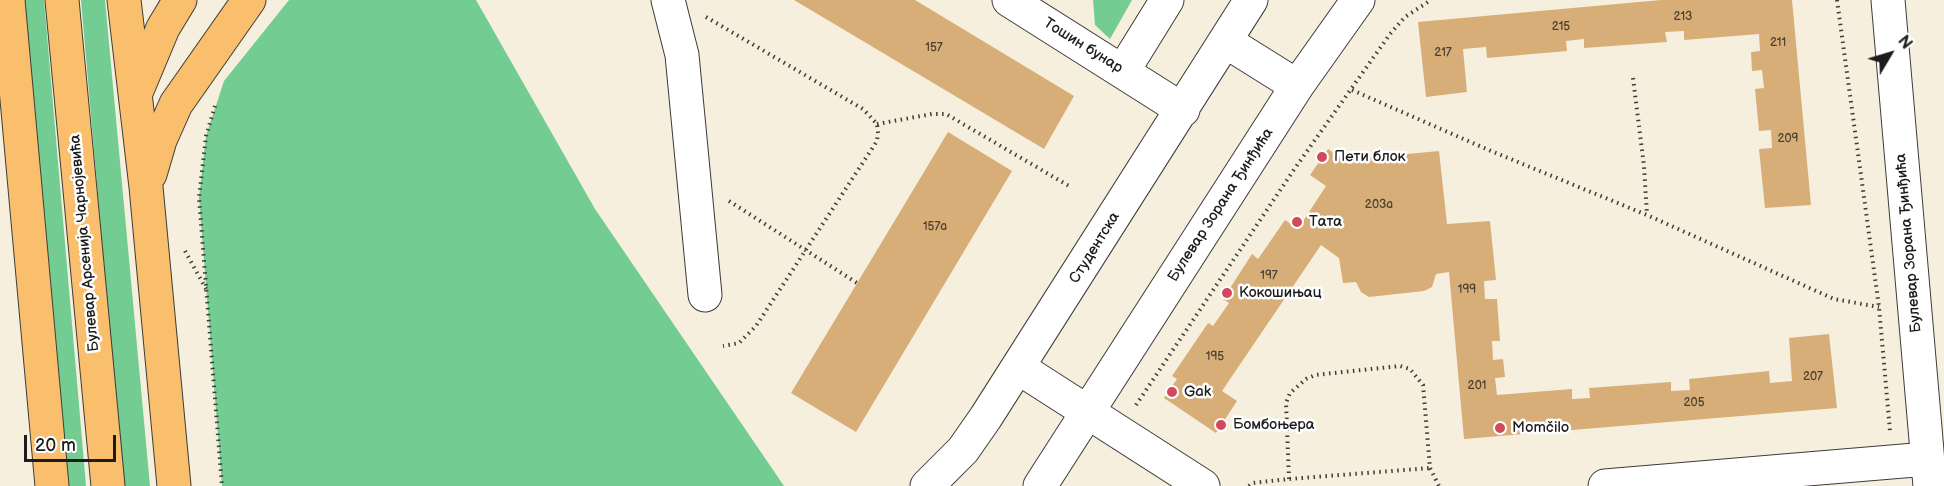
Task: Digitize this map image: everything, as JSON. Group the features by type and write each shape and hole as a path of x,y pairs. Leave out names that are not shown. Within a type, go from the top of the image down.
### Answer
{"highway":[{"path":"8,0 52,486"},
{"name":"Булевар Арсенија Чарнојевића","path":"62,0 108,486"},
{"path":"124,0 146,187 174,486"},
{"path":"136,91 163,28 180,0"},
{"path":"146,187 160,140 176,104 249,0"}],"street":[{"name":"Тошин бунар","path":"1009,0 1170,101"},
{"path":"1123,71 1167,0"},
{"name":"Студентска","path":"927,486 963,450 1019,368 1170,101 1225,41 1251,0"},
{"name":"Булевар Зорана Ђинђића","path":"1088,413 1297,86 1358,0"},
{"name":"Булевар Зорана Ђинђића","path":"1888,0 1928,472"},
{"path":"683,6 682,56 705,295"},
{"path":"1225,41 1297,86"},
{"path":"1019,368 1203,486"},
{"path":"1040,486 1088,413"},
{"path":"1605,486 1893,462 1928,472"}],"path":[{"path":"1118,433 1293,171 1390,34 1405,17 1431,0"},
{"path":"1837,0 1879,307 1893,462"},
{"path":"683,6 863,109 877,124 876,141 756,326 739,343 723,346"},
{"path":"1633,78 1644,166 1647,215"},
{"path":"1352,90 1491,152 1647,215 1834,299 1879,307"},
{"path":"216,103 206,136 199,198 222,486"},
{"path":"877,124 932,114 946,114 1069,186"},
{"path":"692,178 857,283"},
{"path":"182,245 207,292"},
{"path":"1289,478 1286,403 1290,393 1306,379 1315,375 1400,366 1410,369 1424,385 1430,468 1439,486"},
{"path":"1249,486 1252,483 1289,478 1430,468"}],"green space":[{"path":"23,0 44,0 86,486 65,486"},
{"path":"81,0 105,0 150,486 123,486"},
{"path":"289,0 476,0 595,209 784,486 222,486 199,198 206,136 224,81"},
{"path":"1093,0 1132,0 1110,39 1095,25"}],"building":[{"path":"794,0 915,0 1074,96 1044,149"},
{"path":"1661,0 1792,0 1811,205 1765,208 1759,149 1772,148 1771,130 1759,131 1755,89 1764,88 1762,70 1752,71 1751,52 1760,51 1759,34 1684,40 1684,31 1665,32 1667,42 1584,48 1584,39 1566,41 1567,51 1487,58 1486,47 1463,49 1467,92 1426,97 1418,22"},
{"path":"948,132 1012,171 856,432 791,393"},
{"path":"1328,149 1344,160 1439,151 1447,224 1490,221 1496,280 1484,281 1485,299 1497,299 1500,341 1492,341 1493,360 1503,359 1505,377 1495,378 1497,395 1572,389 1572,399 1590,398 1589,388 1671,382 1671,391 1690,390 1689,379 1769,371 1770,383 1792,381 1789,338 1829,334 1837,408 1464,439 1449,272 1436,274 1432,287 1424,291 1369,297 1361,292 1356,282 1343,283 1339,258 1321,245 1222,391 1237,401 1216,433 1164,398 1177,379 1172,376 1208,323 1213,326 1229,303 1223,299 1252,254 1258,259 1285,220 1298,229 1326,186 1310,175"}],"place":[{"name":"Пети блок","path":"1322,157"},
{"name":"Тата","path":"1297,222"},
{"name":"Кокошињац","path":"1227,293"},
{"name":"Gak","path":"1172,392"},
{"name":"Бомбоњера","path":"1221,425"},
{"name":"Momčilo","path":"1500,428"}]}
